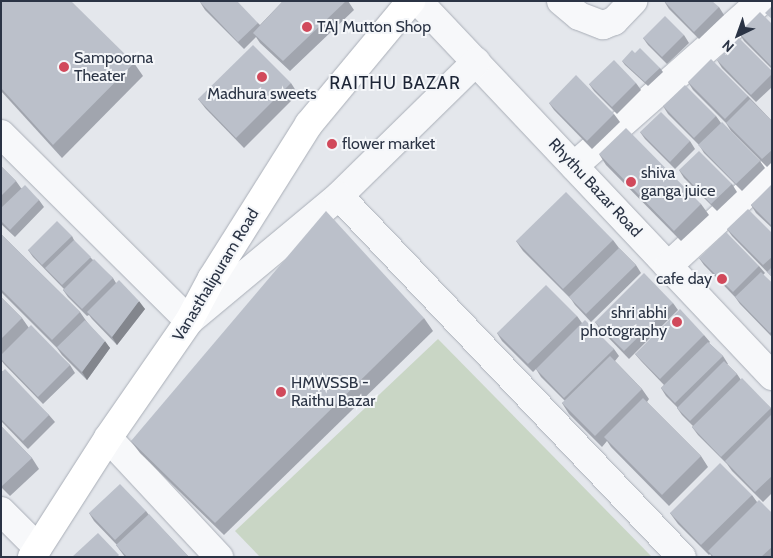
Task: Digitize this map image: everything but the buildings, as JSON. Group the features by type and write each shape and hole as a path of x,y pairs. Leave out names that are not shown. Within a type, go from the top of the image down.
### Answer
{"street":[{"name":"Vanasthalipuram Road","path":"35,552 108,438 189,321 212,278 309,124 411,1"},
{"name":"Rhythu Bazar Road","path":"418,1 668,266 768,363"},
{"path":"561,1 579,16 603,25 614,21 633,1"},
{"path":"574,166 761,1"},
{"path":"1,134 189,321 339,196 476,62"},
{"path":"668,266 772,170"},
{"path":"339,196 682,557"},
{"path":"108,438 220,557"},
{"path":"1,511 35,552"}],"green space":[{"path":"438,339 652,557 260,557 235,531"}],"place":[{"name":"TAJ Mutton Shop","path":"307,27"},
{"name":"Sampoorna Theater","path":"64,67"},
{"name":"Madhura sweets","path":"262,77"},
{"name":"flower market","path":"332,144"},
{"name":"shiva ganga juice","path":"631,182"},
{"name":"cafe day","path":"722,279"},
{"name":"shri abhi photography","path":"677,322"},
{"name":"HMWSSB - Raithu Bazar","path":"281,392"}],"district":[{"name":"RAITHU BAZAR","path":"395,83"}]}
